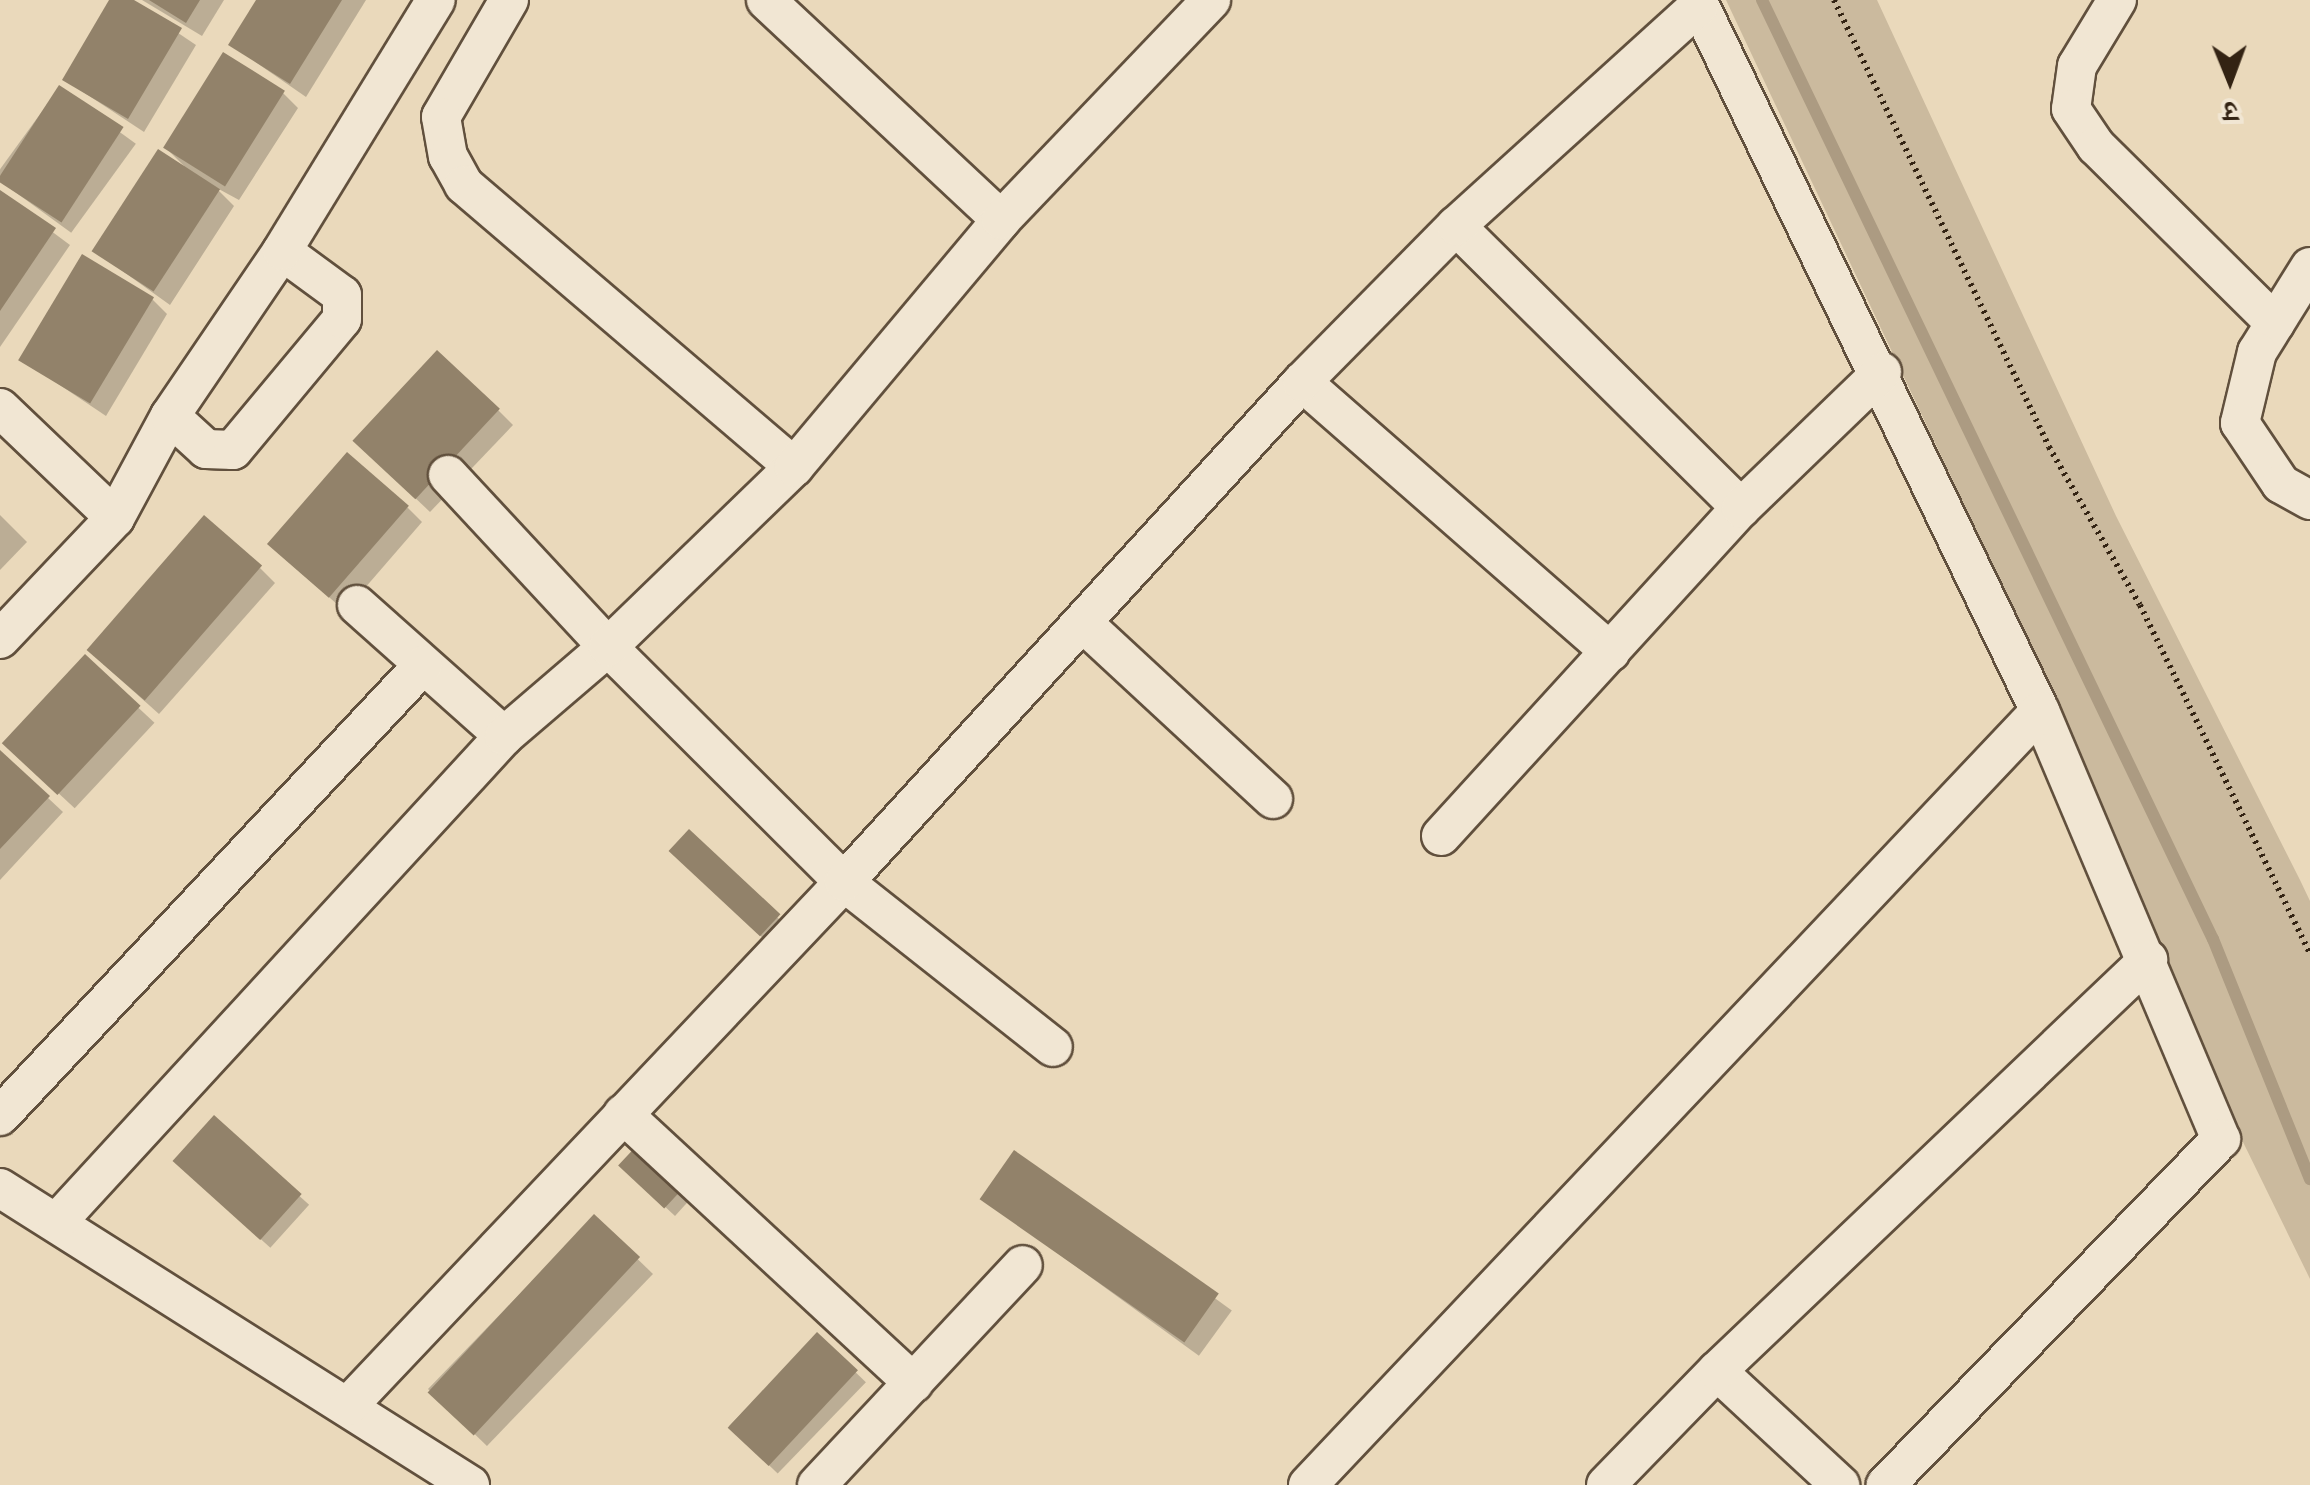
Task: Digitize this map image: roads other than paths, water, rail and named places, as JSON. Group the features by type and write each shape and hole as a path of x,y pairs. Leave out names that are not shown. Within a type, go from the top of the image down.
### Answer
{"street":[{"path":"0,639 115,518 170,416 282,250 436,0"},
{"path":"509,0 441,116 448,156 464,184 794,467"},
{"path":"766,0 1000,220"},
{"path":"57,1222 504,736 608,647 794,467 1000,220 1211,0"},
{"path":"2117,0 2077,66 2070,109 2096,146 2297,302 2257,352 2240,423 2281,484 2310,500"},
{"path":"348,1406 844,882 1302,382 1456,226 1698,3 1882,372 2040,711 2221,1139 1886,1485"},
{"path":"1456,226 1741,508"},
{"path":"170,416 206,449 234,450 342,318 342,296 282,250"},
{"path":"1441,836 1741,508 1882,372"},
{"path":"1302,382 1610,652"},
{"path":"0,408 115,518"},
{"path":"448,475 608,647 844,882 1052,1047"},
{"path":"357,605 504,736"},
{"path":"1083,623 1273,799"},
{"path":"0,1116 423,665"},
{"path":"1308,1485 2040,711"},
{"path":"1606,1485 1716,1371 2148,960"},
{"path":"624,1114 913,1382"},
{"path":"0,1188 470,1485"},
{"path":"817,1485 1023,1265"},
{"path":"1716,1371 1840,1485"}],"waterway":[{"path":"1762,0 2213,939 2310,1179"}]}
